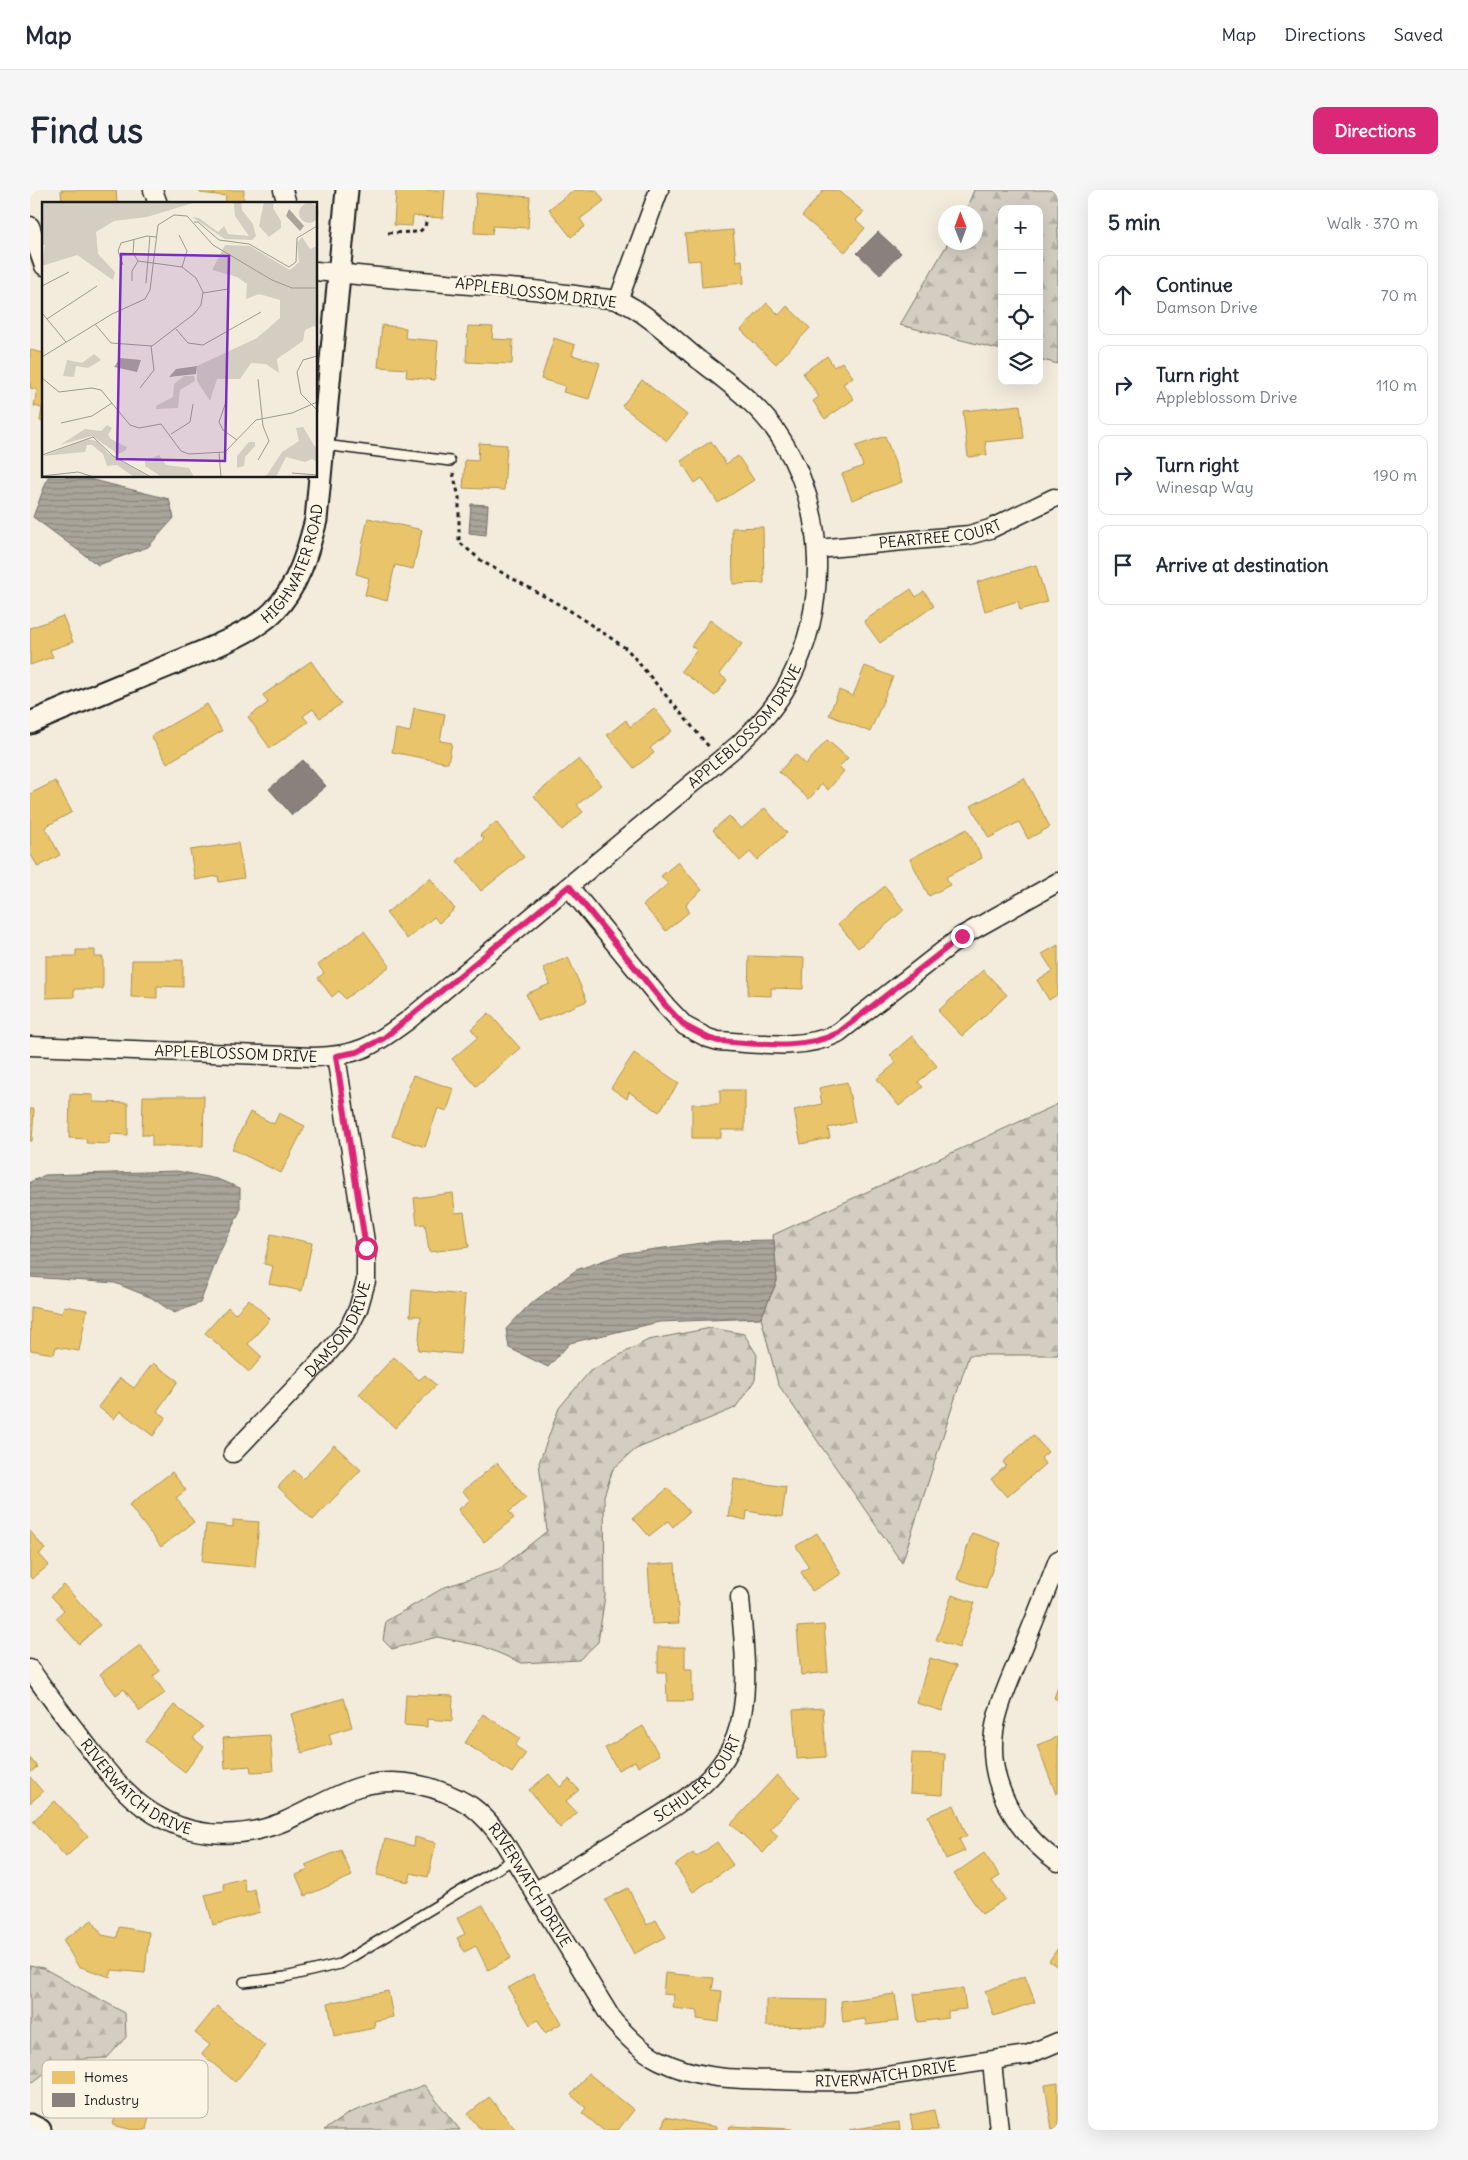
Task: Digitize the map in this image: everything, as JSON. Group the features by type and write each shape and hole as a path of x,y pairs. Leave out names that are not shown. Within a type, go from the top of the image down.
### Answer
{"street":[{"path":"153,190 157,202"},
{"name":"HIGHWATER ROAD","path":"30,722 213,647 262,622 290,591 306,559 316,520 347,190"},
{"path":"618,301 659,190"},
{"path":"30,226 42,260"},
{"name":"APPLEBLOSSOM DRIVE","path":"30,1046 336,1056 357,1052 384,1038 569,886 756,728 774,707 789,683 800,657 811,622 818,586 816,531 801,477 782,438 750,400 658,326 631,307 618,301 546,291 318,271"},
{"name":"PEARTREE COURT","path":"817,549 969,535 990,529 1054,498"},
{"path":"569,886 660,999 685,1026 718,1041 800,1044 827,1038 838,1033 962,936 1058,882"},
{"name":"DAMSON DRIVE","path":"232,1453 323,1359 348,1329 358,1309 366,1281 366,1248 336,1056"},
{"path":"1058,1560 1001,1705 994,1733 994,1763 1000,1787 1010,1813 1018,1826 1033,1842 1058,1862"},
{"name":"SCHULER COURT","path":"535,1892 688,1798 718,1769 736,1737 744,1702 740,1597"},
{"name":"RIVERWATCH DRIVE","path":"30,1669 118,1786 133,1800 167,1822 185,1828 214,1834 252,1832 282,1823 362,1786 399,1782 437,1790 472,1807 492,1826 514,1858 614,2021 634,2043 658,2060 686,2071 715,2078 838,2082 992,2062 1027,2055 1058,2042"},
{"path":"992,2062 1000,2130"},
{"path":"30,2125 40,2130"}],"lane":[{"path":"324,445 450,461"},
{"path":"244,1982 285,1977 340,1964 514,1858"}],"path":[{"path":"388,233 419,232 425,227 427,217"},
{"path":"450,461 459,497 459,542 483,562 568,610 627,648 720,760"}],"green space":[{"path":"974,190 1058,190 1058,364 1043,360 1043,205 998,205 998,349 900,325 944,250 983,250 983,205 968,205"},
{"path":"1058,1104 1058,1355 969,1355 902,1563 778,1384 761,1318 777,1281 773,1235"},
{"path":"711,1328 744,1334 757,1355 755,1380 735,1408 636,1449 613,1469 604,1496 605,1596 598,1642 579,1660 522,1663 482,1646 437,1637 392,1649 383,1640 386,1621 445,1587 498,1570 547,1531 539,1463 559,1408 590,1371 648,1340"},
{"path":"30,1965 43,1968 125,2013 126,2037 107,2058 42,2060 42,2075 33,2082 30,2080"},
{"path":"424,2085 460,2130 324,2130 349,2113"}],"shaded area":[{"path":"48,478 85,478 169,499 174,518 148,547 98,565 33,517"},
{"path":"471,504 488,505 486,535 469,533"},
{"path":"177,1171 217,1179 240,1188 240,1211 219,1254 200,1303 174,1313 152,1298 115,1283 30,1277 30,1182 45,1175"},
{"path":"774,1240 777,1281 761,1318 659,1322 570,1343 548,1367 509,1348 506,1329 529,1305 576,1270 625,1253 718,1241"}],"building: Homes":[{"path":"61,190 116,190 117,202 62,202"},
{"path":"201,190 244,190 243,202 225,202 226,196 200,193"},
{"path":"396,190 445,190 443,218 413,216 412,226 394,225"},
{"path":"574,190 596,190 604,201 580,219 585,226 571,237 549,209"},
{"path":"824,190 837,190 864,212 856,220 865,228 845,252 802,216"},
{"path":"476,193 530,197 528,228 493,226 492,234 474,233"},
{"path":"733,230 736,261 742,260 744,283 702,287 700,260 688,261 685,234"},
{"path":"767,303 779,315 787,306 810,328 776,364 741,330"},
{"path":"382,325 406,328 405,338 438,341 435,380 406,377 407,369 378,367"},
{"path":"468,326 493,327 492,339 513,340 512,364 466,362"},
{"path":"554,338 575,345 572,355 600,363 589,399 563,392 565,386 541,379"},
{"path":"30,350 42,353 42,408 34,406 37,389 30,388"},
{"path":"827,356 834,367 842,362 853,377 843,384 854,399 825,419 813,401 819,397 803,373"},
{"path":"642,380 687,415 667,441 622,406"},
{"path":"1020,405 1024,438 985,442 987,455 968,457 963,411"},
{"path":"885,436 902,482 852,500 842,474 863,466 856,446"},
{"path":"711,441 726,464 738,456 754,480 718,503 702,478 695,483 681,461"},
{"path":"479,443 507,445 504,490 463,488 465,460 478,461"},
{"path":"368,518 422,530 413,569 395,565 387,601 365,595 369,578 356,574"},
{"path":"763,527 764,583 733,584 732,528"},
{"path":"1036,565 1047,602 1020,610 1018,601 985,611 977,582"},
{"path":"911,589 916,597 924,591 934,606 880,643 864,621"},
{"path":"63,616 73,642 50,650 53,657 30,665 30,628"},
{"path":"710,620 742,644 719,674 727,680 715,696 681,671 697,650 691,646"},
{"path":"311,661 341,704 320,718 313,709 303,716 308,722 270,748 248,717 268,703 263,695"},
{"path":"865,666 893,677 870,732 829,715 839,690 853,696"},
{"path":"207,704 222,731 167,763 151,736"},
{"path":"414,708 445,714 440,741 452,743 448,763 392,752 396,729 410,732"},
{"path":"654,708 672,731 650,748 654,753 634,768 607,735 626,720 630,727"},
{"path":"827,740 848,758 839,767 844,771 828,790 822,784 809,799 779,772 795,754 806,764"},
{"path":"579,759 601,785 577,805 583,812 562,830 534,796"},
{"path":"1024,778 1050,827 1028,839 1019,822 989,838 971,806"},
{"path":"55,781 72,812 45,827 60,855 38,867 30,853 30,794"},
{"path":"765,808 787,833 757,860 750,852 740,861 713,830 729,816 741,829"},
{"path":"496,822 524,857 481,891 457,861 484,839 480,835"},
{"path":"967,829 982,858 946,877 950,885 929,896 910,859"},
{"path":"238,843 244,878 219,882 218,876 195,880 190,850"},
{"path":"678,862 702,890 686,904 689,912 666,931 643,905 668,884 661,876"},
{"path":"430,878 455,909 439,923 434,917 407,939 386,913"},
{"path":"885,886 904,910 858,948 838,924"},
{"path":"364,931 390,966 345,999 339,991 332,997 318,978 324,973 318,965"},
{"path":"1058,945 1058,994 1049,1000 1037,980 1053,971 1042,954"},
{"path":"76,950 95,950 95,957 103,957 103,989 74,989 74,997 46,998 46,956 76,956"},
{"path":"749,956 804,958 803,989 771,988 771,996 748,995"},
{"path":"568,957 587,1001 538,1021 526,994 550,984 543,968"},
{"path":"132,960 183,960 183,987 157,986 157,998 131,997"},
{"path":"983,970 1007,995 962,1036 938,1011"},
{"path":"489,1013 520,1048 476,1086 452,1059 478,1037 471,1029"},
{"path":"912,1036 937,1066 918,1082 923,1087 899,1106 877,1079 896,1063 890,1055"},
{"path":"634,1053 679,1083 659,1112 629,1092 627,1099 611,1088"},
{"path":"413,1075 454,1089 447,1111 438,1108 425,1147 392,1136"},
{"path":"847,1082 855,1122 828,1128 830,1138 801,1144 794,1110 822,1104 819,1088"},
{"path":"720,1090 745,1090 745,1130 721,1130 721,1138 692,1138 692,1104 720,1104"},
{"path":"70,1094 93,1095 93,1102 128,1103 128,1135 110,1134 109,1144 86,1143 87,1139 69,1138"},
{"path":"143,1096 204,1096 203,1146 152,1146 152,1135 142,1135"},
{"path":"30,1109 34,1109 32,1141 30,1141"},
{"path":"250,1112 274,1124 279,1113 305,1126 281,1173 232,1149"},
{"path":"453,1193 455,1213 464,1212 469,1247 429,1252 425,1224 417,1225 414,1198"},
{"path":"271,1234 312,1243 302,1291 269,1284 273,1266 264,1264"},
{"path":"412,1290 465,1295 460,1354 418,1350 421,1316 410,1316"},
{"path":"249,1299 270,1319 248,1344 262,1357 249,1372 205,1333 228,1307 235,1314"},
{"path":"64,1306 87,1310 79,1351 56,1347 54,1354 30,1350 31,1307 62,1313"},
{"path":"394,1357 419,1380 425,1375 436,1385 395,1428 359,1394"},
{"path":"153,1363 178,1381 157,1411 166,1417 153,1436 120,1411 114,1419 98,1407 120,1378 134,1388"},
{"path":"1033,1435 1048,1452 1041,1458 1045,1464 1007,1497 991,1479 1006,1466 1003,1462"},
{"path":"334,1445 361,1470 313,1520 278,1487 294,1470 303,1479"},
{"path":"497,1463 526,1498 509,1512 514,1518 484,1542 458,1510 470,1500 463,1491"},
{"path":"172,1472 186,1490 176,1498 194,1522 161,1547 129,1505"},
{"path":"734,1479 786,1487 782,1517 747,1511 746,1520 728,1516"},
{"path":"668,1488 689,1512 673,1527 668,1521 649,1536 633,1518"},
{"path":"233,1520 259,1522 255,1567 202,1562 206,1524 233,1527"},
{"path":"30,1531 45,1549 39,1554 49,1565 32,1579 30,1577"},
{"path":"817,1533 841,1574 812,1591 801,1572 809,1567 796,1546"},
{"path":"972,1533 1001,1543 986,1588 957,1579"},
{"path":"675,1563 679,1623 652,1624 648,1565"},
{"path":"64,1585 100,1625 79,1644 56,1618 64,1610 51,1596"},
{"path":"952,1595 975,1603 959,1648 936,1640"},
{"path":"824,1625 828,1672 801,1675 797,1627"},
{"path":"140,1645 160,1671 153,1676 165,1693 140,1711 124,1689 116,1695 100,1674"},
{"path":"658,1647 685,1647 685,1669 692,1669 692,1701 667,1701 666,1672 658,1672"},
{"path":"930,1658 956,1666 942,1711 916,1703"},
{"path":"1058,1687 1058,1700 1054,1698"},
{"path":"406,1694 453,1696 452,1721 427,1719 427,1727 404,1725"},
{"path":"344,1698 352,1727 329,1734 332,1744 302,1753 291,1714"},
{"path":"174,1705 203,1727 193,1738 204,1747 185,1772 145,1741"},
{"path":"823,1708 826,1757 797,1759 793,1710"},
{"path":"483,1714 520,1738 515,1746 526,1753 512,1773 465,1743"},
{"path":"643,1726 659,1755 638,1767 635,1761 618,1770 605,1748"},
{"path":"270,1735 273,1771 251,1772 250,1766 225,1768 223,1738"},
{"path":"1058,1737 1058,1793 1056,1794 1037,1745"},
{"path":"912,1753 945,1754 943,1795 910,1793"},
{"path":"30,1758 37,1767 30,1773"},
{"path":"549,1774 560,1787 569,1779 579,1790 566,1801 577,1813 560,1828 529,1790"},
{"path":"777,1775 800,1797 770,1829 778,1836 763,1853 731,1824"},
{"path":"30,1777 43,1792 30,1803"},
{"path":"55,1801 88,1836 66,1857 33,1821"},
{"path":"954,1805 967,1836 959,1839 965,1851 946,1859 928,1816"},
{"path":"415,1837 436,1843 428,1877 411,1873 409,1882 377,1875 385,1839 414,1846"},
{"path":"717,1842 733,1865 693,1892 675,1865 693,1853 696,1857"},
{"path":"341,1850 352,1876 305,1896 296,1875 308,1870 305,1865"},
{"path":"984,1853 1000,1876 992,1881 1005,1899 982,1914 954,1874"},
{"path":"243,1878 246,1892 254,1889 260,1912 213,1925 205,1895 225,1890 223,1884"},
{"path":"628,1888 647,1925 656,1920 666,1937 634,1954 605,1900"},
{"path":"483,1905 511,1958 488,1970 476,1946 464,1952 457,1938 465,1934 457,1918"},
{"path":"92,1920 102,1935 117,1938 119,1927 149,1932 145,1973 112,1970 110,1977 78,1966 63,1940"},
{"path":"1058,1948 1058,1967 1049,1961"},
{"path":"665,1973 714,1978 712,1990 722,1991 719,2022 697,2019 698,2011 673,2008 674,1995 663,1994"},
{"path":"533,1974 562,2023 545,2033 538,2020 530,2025 508,1988"},
{"path":"1025,1976 1035,2002 994,2016 985,1991"},
{"path":"963,1988 966,2009 948,2011 948,2018 918,2022 914,1994"},
{"path":"388,1991 393,2017 374,2021 375,2028 334,2036 328,2003"},
{"path":"895,1994 899,2021 866,2025 865,2019 843,2022 841,2001"},
{"path":"766,1999 826,2000 825,2027 766,2026"},
{"path":"217,2006 265,2046 235,2082 202,2054 210,2045 195,2033"},
{"path":"588,2073 634,2110 618,2130 603,2130 582,2113 586,2108 571,2095"},
{"path":"1058,2083 1058,2130 1052,2130 1045,2085"},
{"path":"489,2097 516,2130 481,2130 468,2114"},
{"path":"934,2110 938,2130 913,2130 910,2115"},
{"path":"665,2117 716,2127 716,2130 662,2130"},
{"path":"115,2118 149,2118 146,2130 133,2130 113,2125"},
{"path":"899,2122 900,2130 849,2130"},
{"path":"730,2126 792,2129 729,2130"}],"building: Industry":[{"path":"878,232 901,253 880,275 857,253"},
{"path":"303,760 326,786 292,815 269,789"}],"route":[{"path":"366,1248 336,1056 357,1052 370,1047 384,1038 569,886 598,924 685,1026 718,1041 800,1044 827,1038 838,1033 936,954 962,936"}]}
